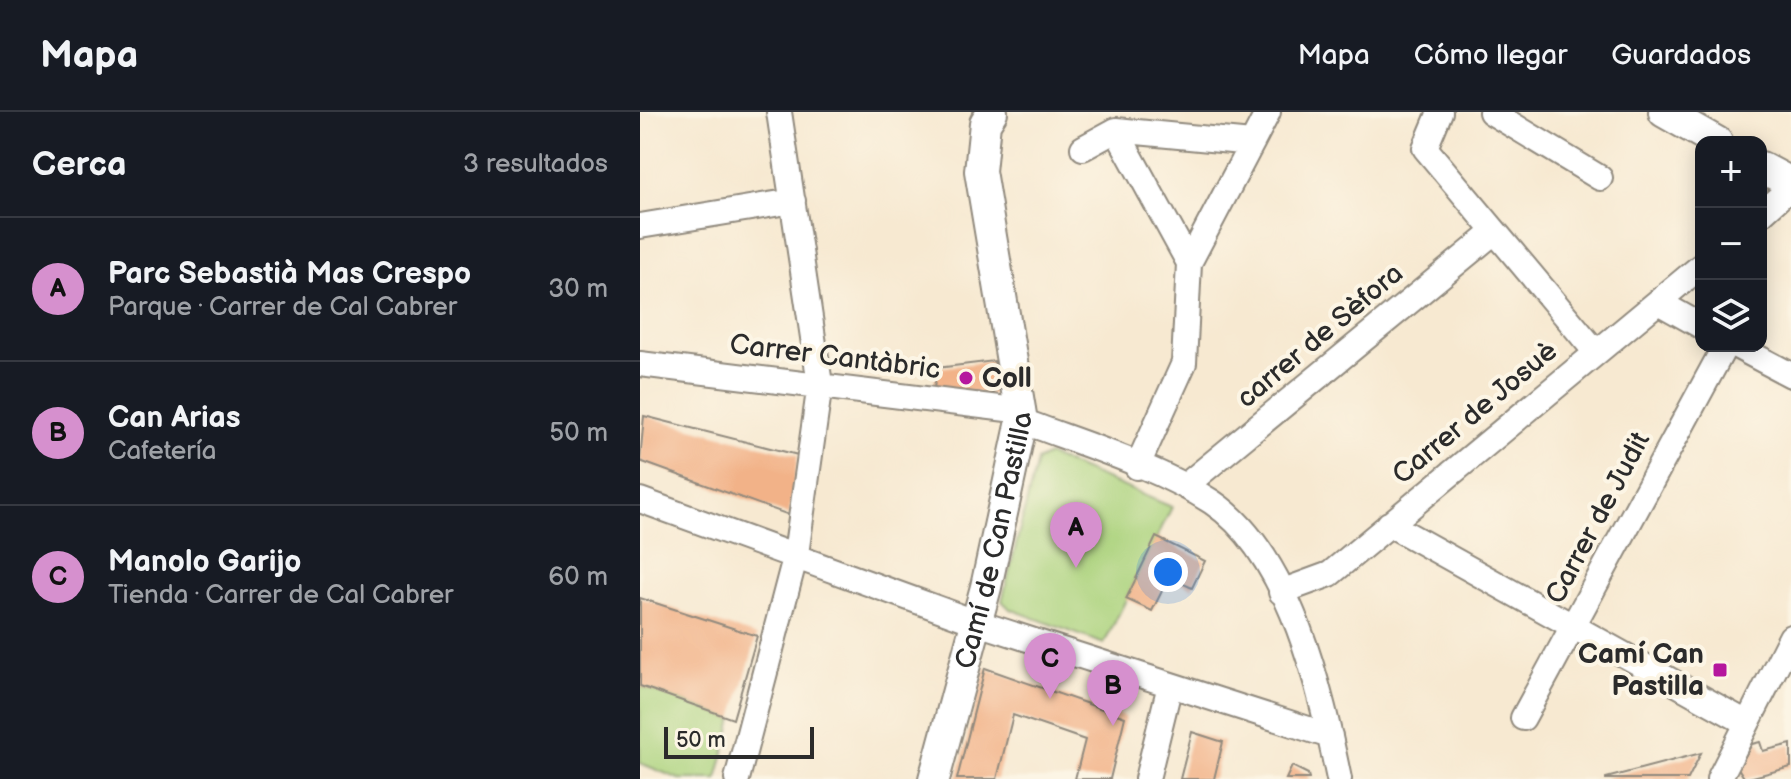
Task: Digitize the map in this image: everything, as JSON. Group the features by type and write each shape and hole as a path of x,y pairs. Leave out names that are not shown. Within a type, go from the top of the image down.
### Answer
{"street":[{"path":"737,779 796,554 820,384 779,112"},
{"name":"Camí de Can Pastilla","path":"934,779 975,622 1022,416 980,171 985,123 992,112"},
{"path":"1137,467 1184,363 1189,263 1268,112"},
{"path":"1440,112 1425,148 1493,233 1595,351"},
{"path":"1491,112 1600,178"},
{"path":"1664,112 1706,136"},
{"path":"1083,148 1116,130 1252,143"},
{"path":"1116,130 1189,263"},
{"path":"1767,171 1791,185 1767,208"},
{"path":"640,226 793,201"},
{"name":"carrer de Sèfora","path":"1185,486 1493,233"},
{"name":"Carrer de Josuè","path":"1281,592 1330,574 1595,351 1660,303 1695,271"},
{"path":"1660,303 1695,323"},
{"name":"Carrer de Judit","path":"1523,718 1722,352"},
{"path":"1747,352 1791,375"},
{"name":"Carrer Cantàbric","path":"640,364 820,384 1022,416 1185,486 1215,504 1237,525 1261,556 1281,592 1311,664 1339,779"},
{"path":"640,500 796,554 975,622 1330,736"},
{"path":"1389,524 1745,722"},
{"path":"1719,779 1745,722 1791,637"},
{"path":"1147,779 1170,685"}],"green space":[{"path":"1048,455 1172,507 1104,644 1010,609 1002,601 1037,461"},
{"path":"640,686 733,719 717,779 679,779 640,763"}],"building":[{"name":"Coll","path":"994,361 999,389 992,394 934,388 937,368"},
{"path":"644,416 798,455 789,515 640,461"},
{"path":"1156,537 1205,561 1192,588 1169,577 1152,611 1126,599"},
{"path":"640,598 757,636 733,719 640,686"},
{"path":"985,668 1125,717 1110,779 1075,779 1085,740 1013,715 997,779 957,779"},
{"path":"1192,732 1223,742 1214,779 1180,779"},
{"path":"1760,742 1763,751 1791,744 1791,767 1745,779 1738,768 1752,744"},
{"path":"1701,753 1688,779 1606,779 1606,778"},
{"path":"1292,766 1308,774 1309,779 1286,779"}],"place":[{"name":"Coll","path":"966,378"},
{"name":"Parc Sebastià Mas Crespo","path":"1076,568"},
{"name":"Camí Can Pastilla","path":"1720,670"},
{"name":"Manolo Garijo","path":"1050,699"},
{"name":"Can Arias","path":"1113,726"}]}
